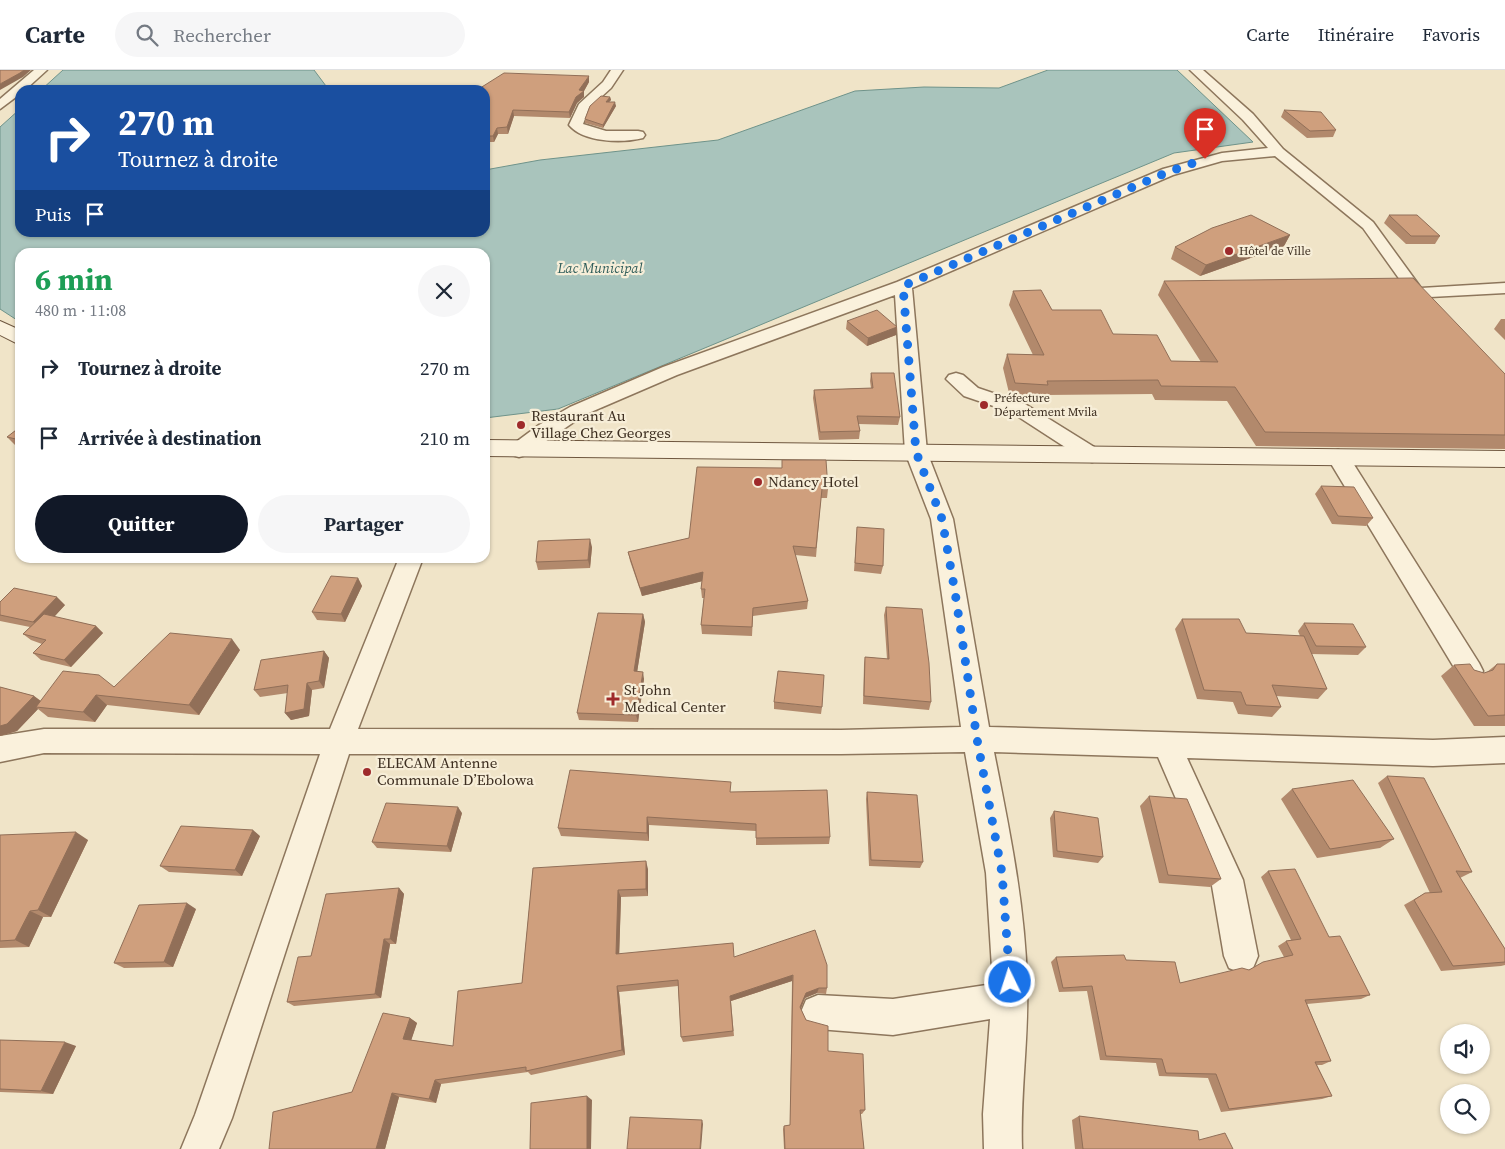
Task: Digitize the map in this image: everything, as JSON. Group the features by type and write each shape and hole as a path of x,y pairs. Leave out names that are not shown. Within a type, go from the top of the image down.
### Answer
{"street":[{"path":"23,85 41,70"},
{"path":"617,70 607,85 583,108 576,125 584,131 597,134 638,135"},
{"path":"1196,70 1248,117 1278,152 1368,225 1416,293 1436,315"},
{"path":"0,105 15,92"},
{"path":"519,450 546,430 577,412 670,371 903,286 1168,172 1205,159 1246,153 1278,152"},
{"path":"903,286 916,452 942,519 977,739 1002,873 1010,982 1002,1114 1003,1149"},
{"path":"1416,293 1505,288"},
{"path":"0,327 15,336"},
{"path":"956,379 972,392 1018,408 1092,454"},
{"path":"490,448 1505,459"},
{"path":"1338,457 1470,671"},
{"path":"200,1149 213,1118 339,741 409,563"},
{"path":"0,749 44,741 841,742 977,739 1433,753 1505,750"},
{"path":"1167,745 1227,880 1241,956"},
{"path":"818,1012 892,1017 1009,1000"}],"water":[{"path":"63,70 314,70 325,85 46,85"},
{"name":"Lac Municipal","path":"1048,70 1177,70 1253,142 1174,153 558,409 490,417 490,248 15,248 15,319 0,309 0,127 15,114 15,237 490,237 490,169 540,160 718,140 855,91 924,87 999,88"}],"building":[{"path":"0,70 24,70 0,84"},
{"path":"504,73 589,76 579,90 584,91 576,97 569,112 513,110 507,127 497,128 493,136 490,136 490,85 485,85"},
{"path":"601,96 610,97 606,102 615,102 603,125 585,119 590,106"},
{"path":"1284,110 1321,112 1336,130 1310,131"},
{"path":"1251,215 1290,235 1206,265 1175,247 1212,228"},
{"path":"1389,215 1417,215 1440,236 1411,236"},
{"path":"1413,278 1505,374 1505,435 1265,432 1235,387 1161,386 1158,380 1047,381 1048,385 1015,383 1007,354 1044,355 1013,291 1041,290 1052,310 1101,310 1113,334 1157,335 1171,361 1218,362 1164,281"},
{"path":"877,310 897,327 868,338 847,321"},
{"path":"871,373 894,373 900,417 857,416 860,431 820,432 814,390 873,388"},
{"path":"15,431 15,439 7,437"},
{"path":"782,460 826,460 828,489 822,489 816,548 793,546 808,601 753,608 752,627 701,625 705,589 701,589 703,572 640,588 628,552 689,538 697,467 782,468"},
{"path":"1321,486 1354,487 1373,518 1338,516"},
{"path":"857,527 884,529 883,566 855,563"},
{"path":"590,539 588,560 536,562 538,541"},
{"path":"331,576 358,578 341,614 312,612"},
{"path":"14,588 57,597 33,622 0,615 0,602"},
{"path":"886,607 922,609 929,663 931,702 864,696 865,657 889,659"},
{"path":"598,613 643,614 634,671 643,672 636,715 577,713"},
{"path":"44,614 96,626 64,660 33,653 46,640 23,634"},
{"path":"1182,619 1239,619 1246,633 1304,636 1327,689 1272,685 1281,707 1246,705 1241,692 1204,690"},
{"path":"1304,623 1353,624 1366,647 1316,646"},
{"path":"170,633 232,639 189,705 96,695 83,712 36,707 63,671 99,675 114,687"},
{"path":"324,651 319,681 307,683 304,709 285,713 288,685 254,690 261,660"},
{"path":"1470,664 1474,670 1484,673 1493,670 1497,664 1505,664 1505,715 1488,716 1454,665"},
{"path":"778,671 824,675 822,707 774,702"},
{"path":"0,687 34,696 7,724 0,726"},
{"path":"570,770 731,782 730,792 827,790 830,837 756,838 756,824 647,817 647,833 558,828"},
{"path":"1387,776 1424,778 1472,872 1456,871 1505,949 1505,962 1453,966 1414,900 1425,893 1442,892"},
{"path":"1353,780 1394,839 1330,849 1292,789"},
{"path":"867,792 917,795 923,862 871,860"},
{"path":"1149,796 1187,799 1221,879 1168,875"},
{"path":"386,803 458,807 447,846 372,842"},
{"path":"1054,811 1098,818 1103,857 1057,851"},
{"path":"181,826 253,830 235,870 160,866"},
{"path":"76,832 38,910 30,911 15,940 0,941 0,835"},
{"path":"646,861 646,889 618,890 616,954 733,943 734,957 815,930 827,965 827,988 819,988 806,993 800,1007 806,1020 828,1026 828,1051 863,1054 865,1110 860,1110 864,1149 785,1149 784,1126 790,1125 793,975 730,996 733,1031 681,1037 678,980 617,986 622,1050 526,1071 526,1067 435,1080 429,1099 392,1093 376,1149 269,1149 273,1112 352,1092 383,1013 410,1018 403,1039 453,1046 458,991 522,983 533,868"},
{"path":"1295,869 1329,937 1340,936 1370,995 1305,1000 1331,1061 1315,1062 1332,1096 1229,1109 1216,1074 1166,1073 1162,1059 1106,1056 1092,986 1063,988 1056,957 1124,955 1126,960 1175,962 1180,983 1242,968 1249,970 1263,962 1293,955 1286,941 1301,939 1268,871"},
{"path":"399,888 390,939 384,939 375,994 287,1002 298,957 311,956 326,894"},
{"path":"187,903 164,962 114,963 139,905"},
{"path":"0,1040 65,1042 41,1091 0,1089"},
{"path":"587,1096 587,1149 530,1149 531,1103"},
{"path":"1079,1116 1198,1131 1199,1140 1225,1133 1233,1149 1083,1149"},
{"path":"630,1117 702,1120 700,1149 627,1149"}],"place":[{"name":"Hôtel de Ville","path":"1229,251"},
{"name":"Préfecture Département Mvila","path":"984,405"},
{"name":"Restaurant Au Village Chez Georges","path":"521,425"},
{"name":"Ndancy Hotel","path":"758,482"},
{"name":"St John Medical Center","path":"613,699"},
{"name":"ELECAM Antenne Communale D’Ebolowa","path":"367,772"}],"route":[{"path":"1010,982 1002,873 977,739 955,592 942,519 916,452 903,286 1168,172 1205,159"}]}
